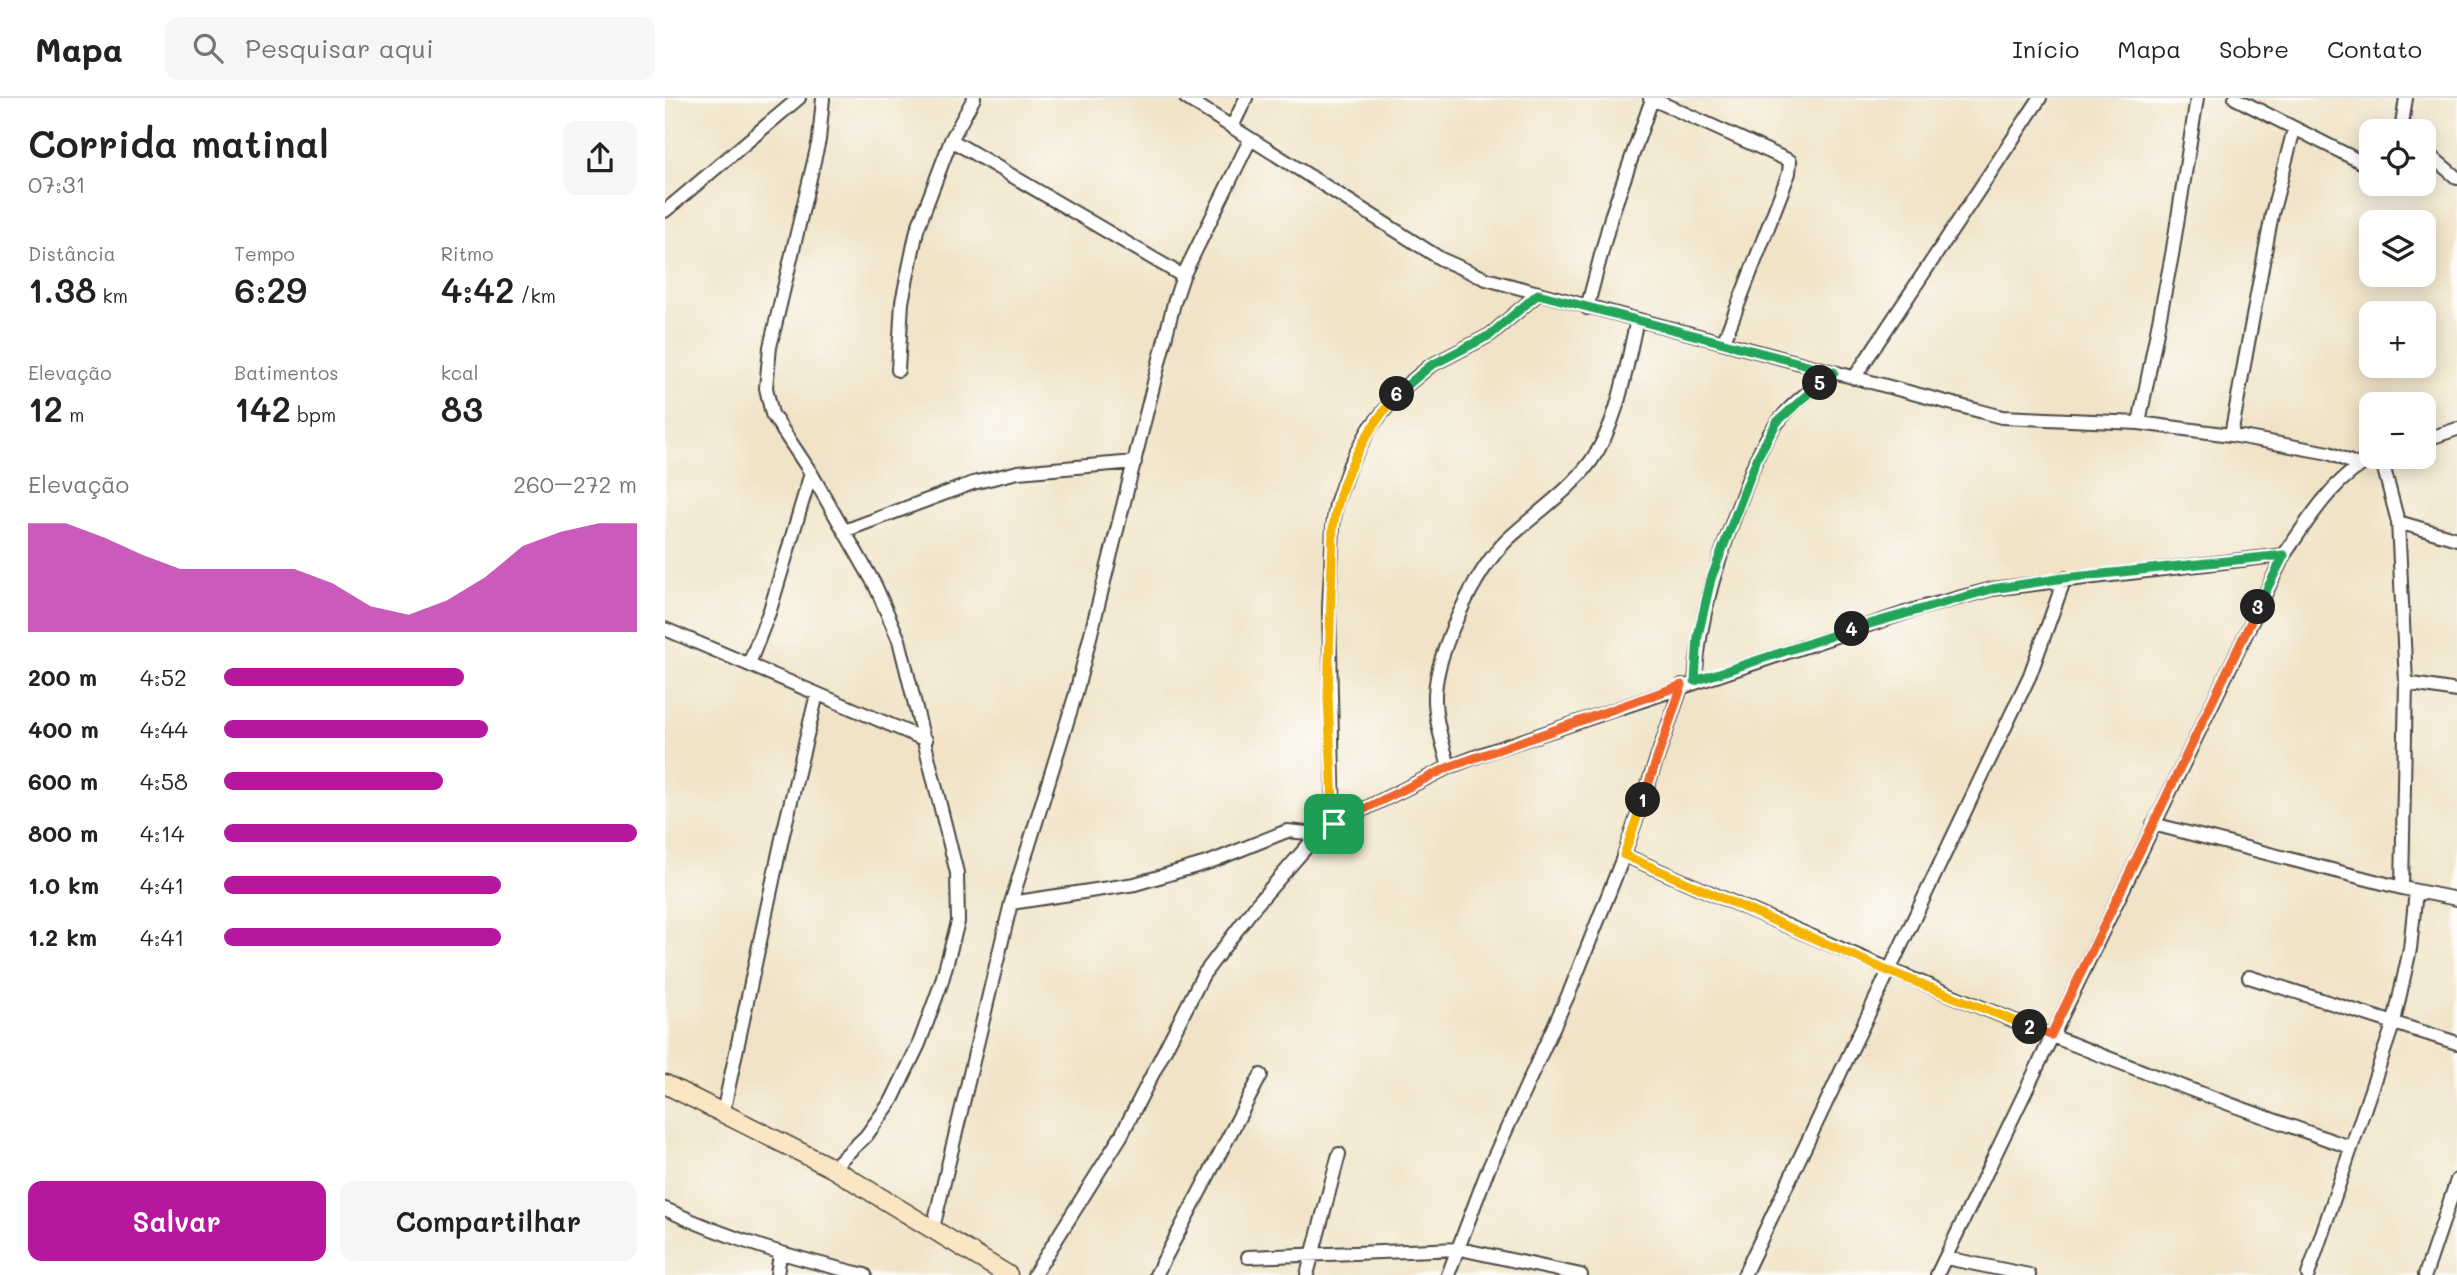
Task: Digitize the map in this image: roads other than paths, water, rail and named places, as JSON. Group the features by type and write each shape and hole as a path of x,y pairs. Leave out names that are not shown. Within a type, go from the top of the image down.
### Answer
{"street":[{"path":"665,211 799,98"},
{"path":"823,98 819,141 770,347 766,388 772,414 811,473 875,586 899,640 957,873 958,922 941,984 919,1044 892,1100 866,1136 832,1168"},
{"path":"898,370 902,302 917,230 951,140 974,98"},
{"path":"1186,98 1441,259 1486,279 2002,416 2139,423 2231,435 2329,453 2358,465 2318,507 2284,555 1937,1275"},
{"path":"1232,127 1246,98"},
{"path":"1854,378 2040,98"},
{"path":"2139,423 2172,255 2197,98"},
{"path":"2235,98 2359,161"},
{"path":"2403,119 2406,98"},
{"path":"1587,307 1611,217 1651,99 1790,161 1789,173 1724,341"},
{"path":"2231,435 2272,214 2294,129"},
{"path":"951,140 1183,276"},
{"path":"933,1228 1011,903 1076,693 1159,358 1183,276 1250,140"},
{"path":"2436,160 2457,178"},
{"path":"1334,824 1329,609 1336,504 1350,464 1370,428 1401,390 1430,366 1490,335 1538,294"},
{"path":"1449,767 1434,696 1438,669 1457,622 1480,578 1506,542 1539,515 1592,460 1614,413 1637,320"},
{"path":"1448,1275 1487,1172 1570,991 1624,855 1688,683 1711,579 1758,456 1777,422 1798,400 1834,372"},
{"path":"2436,436 2457,429"},
{"path":"843,531 961,488 1019,472 1135,462"},
{"path":"2384,469 2398,522 2406,683 2402,888"},
{"path":"749,664 770,610 811,473"},
{"path":"2398,522 2457,539"},
{"path":"1034,1275 1121,1136 1203,975 1256,905 1318,834 1334,824 1449,767 1688,683 1917,609 1992,589 2064,578 2284,555"},
{"path":"1744,1275 2030,675 2064,578"},
{"path":"665,629 926,740"},
{"path":"2406,683 2457,691"},
{"path":"723,1113 783,834 817,694"},
{"path":"2153,824 2402,888 2457,899"},
{"path":"1011,903 1135,884 1210,862 1287,831 1318,834"},
{"path":"1624,855 1888,971 2191,1092 2350,1147"},
{"path":"2308,1275 2394,1022 2410,949 2416,891"},
{"path":"2249,977 2457,1043"},
{"path":"1156,1275 1261,1075"},
{"path":"665,1084 832,1168 933,1228 997,1273"},
{"path":"1307,1275 1339,1154"},
{"path":"2424,1275 2457,1180"},
{"path":"665,1209 725,1237 865,1275"},
{"path":"1248,1257 1459,1249 1552,1271 1581,1275"},
{"path":"777,1275 780,1254"},
{"path":"1946,1258 2029,1275"}]}
